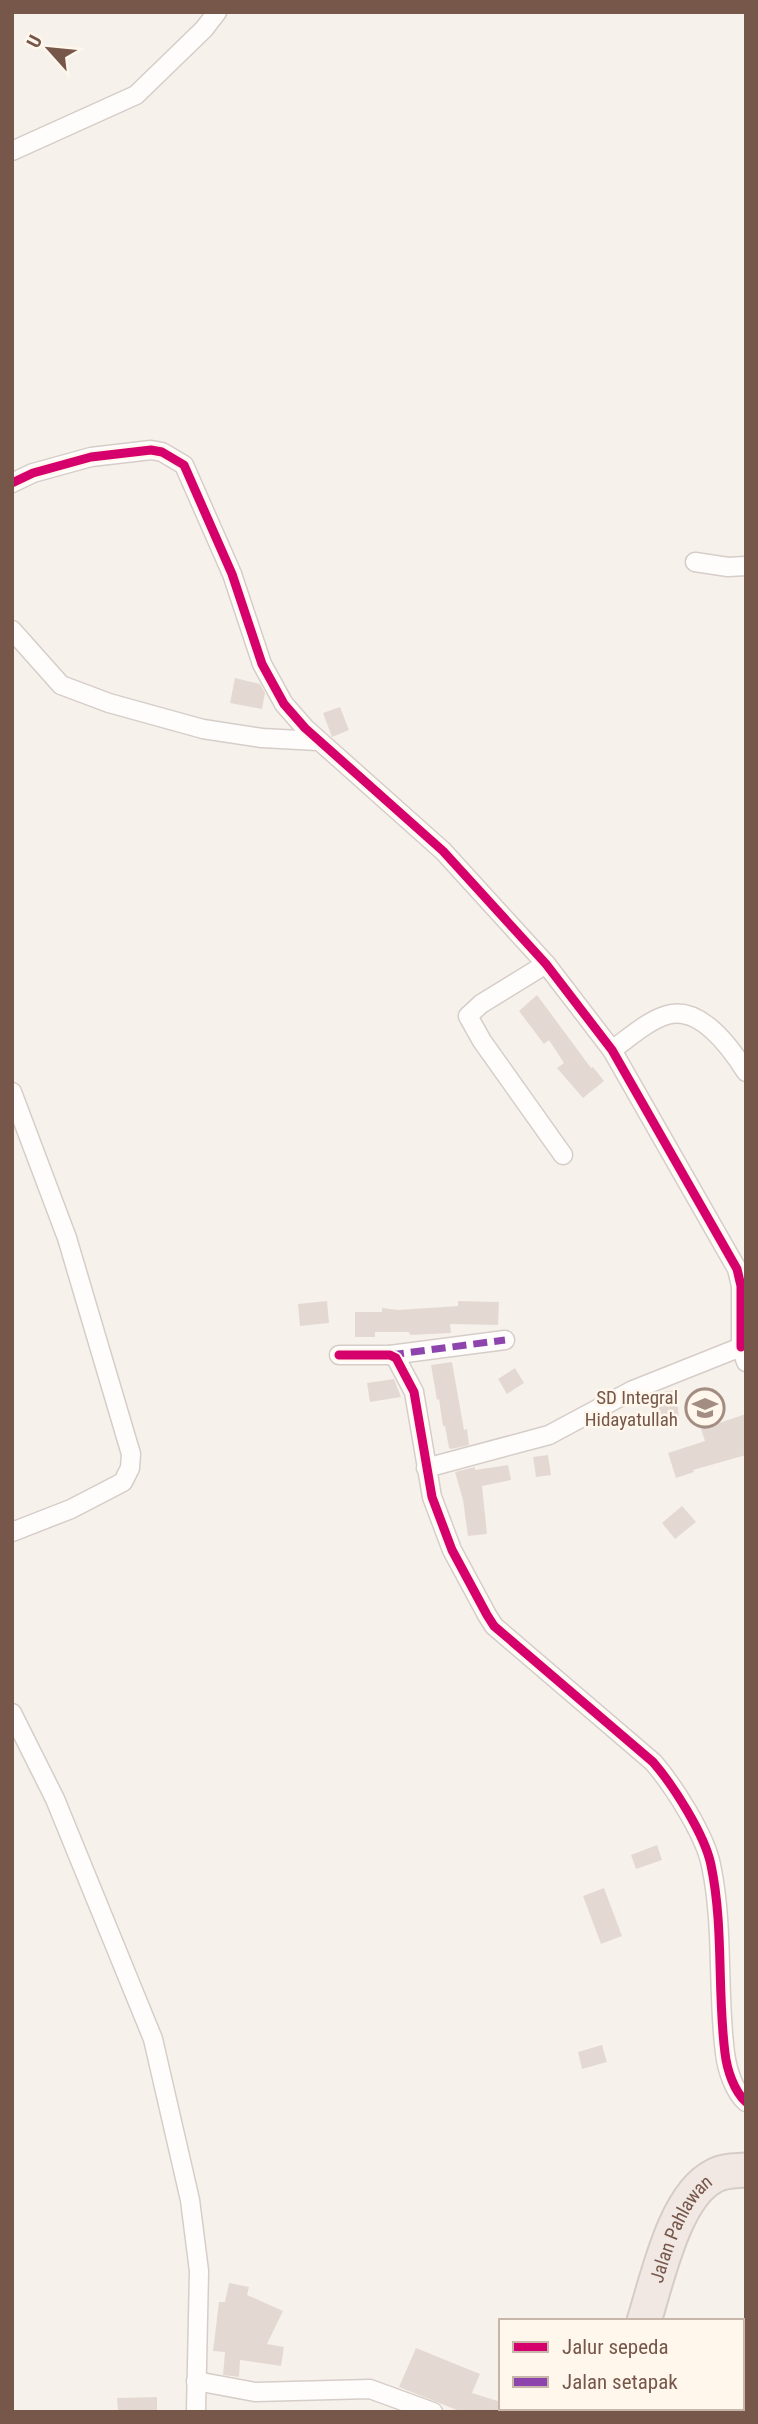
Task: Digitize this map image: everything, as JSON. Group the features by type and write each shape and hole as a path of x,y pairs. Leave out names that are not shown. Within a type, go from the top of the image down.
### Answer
{"highway":[{"name":"Jalan Pahlawan","path":"645,2319 670,2241 691,2197 712,2176 746,2170"}],"street":[{"path":"12,151 136,95 204,29 217,12"},
{"path":"12,483 33,473 91,457 151,450 162,452 184,466 232,574 262,664 284,704 318,741 443,851 546,964 612,1050 737,1269 741,1286 743,1354 633,1390 549,1435 426,1468"},
{"path":"695,562 728,567 746,566"},
{"path":"12,630 61,685 109,703 203,729 262,738 318,741"},
{"path":"546,964 481,1004 468,1016 482,1041 563,1155"},
{"path":"612,1050 657,1019 671,1014 681,1015 713,1029 746,1072"},
{"path":"12,1092 67,1237 131,1462 123,1482 71,1509 12,1532"},
{"path":"339,1355 390,1355 505,1340"},
{"path":"390,1355 396,1358 414,1392 432,1497 452,1550 494,1626 653,1762 669,1780 699,1836 711,1863 720,1943 725,2055 738,2094 746,2102"},
{"path":"12,1713 55,1800 153,2039 190,2200 199,2271 196,2412"},
{"path":"196,2381 256,2392 370,2389 433,2412"}],"building":[{"path":"235,678 260,684 265,693 262,709 230,703"},
{"path":"340,707 349,730 332,737 323,713"},
{"path":"537,995 591,1068 593,1067 604,1081 583,1098 557,1068 564,1063 549,1040 544,1044 519,1011"},
{"path":"327,1301 329,1323 300,1326 298,1304"},
{"path":"458,1301 499,1302 498,1325 450,1324 451,1333 410,1335 409,1332 375,1332 375,1337 355,1337 355,1312 382,1312 382,1308 398,1310 458,1306"},
{"path":"452,1362 469,1445 451,1449 443,1426 431,1365"},
{"path":"515,1368 524,1383 507,1394 498,1379"},
{"path":"394,1379 401,1397 370,1402 367,1383"},
{"path":"676,1390 679,1418 660,1421 657,1393"},
{"path":"746,1414 746,1455 693,1470 694,1472 676,1478 668,1453 705,1441 701,1429"},
{"path":"548,1455 551,1475 536,1477 533,1457"},
{"path":"508,1465 511,1480 482,1486 487,1534 468,1536 463,1500 455,1472 475,1467 475,1470"},
{"path":"682,1506 696,1522 675,1539 662,1523"},
{"path":"657,1845 662,1860 636,1869 631,1855"},
{"path":"604,1888 622,1936 601,1944 583,1896"},
{"path":"602,2045 607,2062 582,2069 578,2052"},
{"path":"229,2283 249,2287 247,2295 283,2311 267,2344 284,2347 281,2366 240,2360 239,2377 223,2375 225,2352 213,2351 219,2302 225,2302"},
{"path":"416,2348 480,2374 472,2393 499,2401 499,2410 522,2410 462,2412 399,2387"},
{"path":"157,2397 157,2412 118,2412 117,2398"}],"marked path":[{"path":"390,1355 505,1340"}],"cycle path":[{"path":"12,483 33,473 91,457 151,450 162,452 184,465 232,574 262,664 284,704 305,728 443,851 546,964 612,1050 737,1269 741,1286 741,1347"},
{"path":"339,1355 390,1355 396,1358 414,1392 432,1497 452,1550 494,1626 653,1762 679,1797 695,1825 708,1853 715,1888 726,2060 735,2086 746,2102"}],"place":[{"name":"SD Integral Hidayatullah","path":"705,1408"}]}
